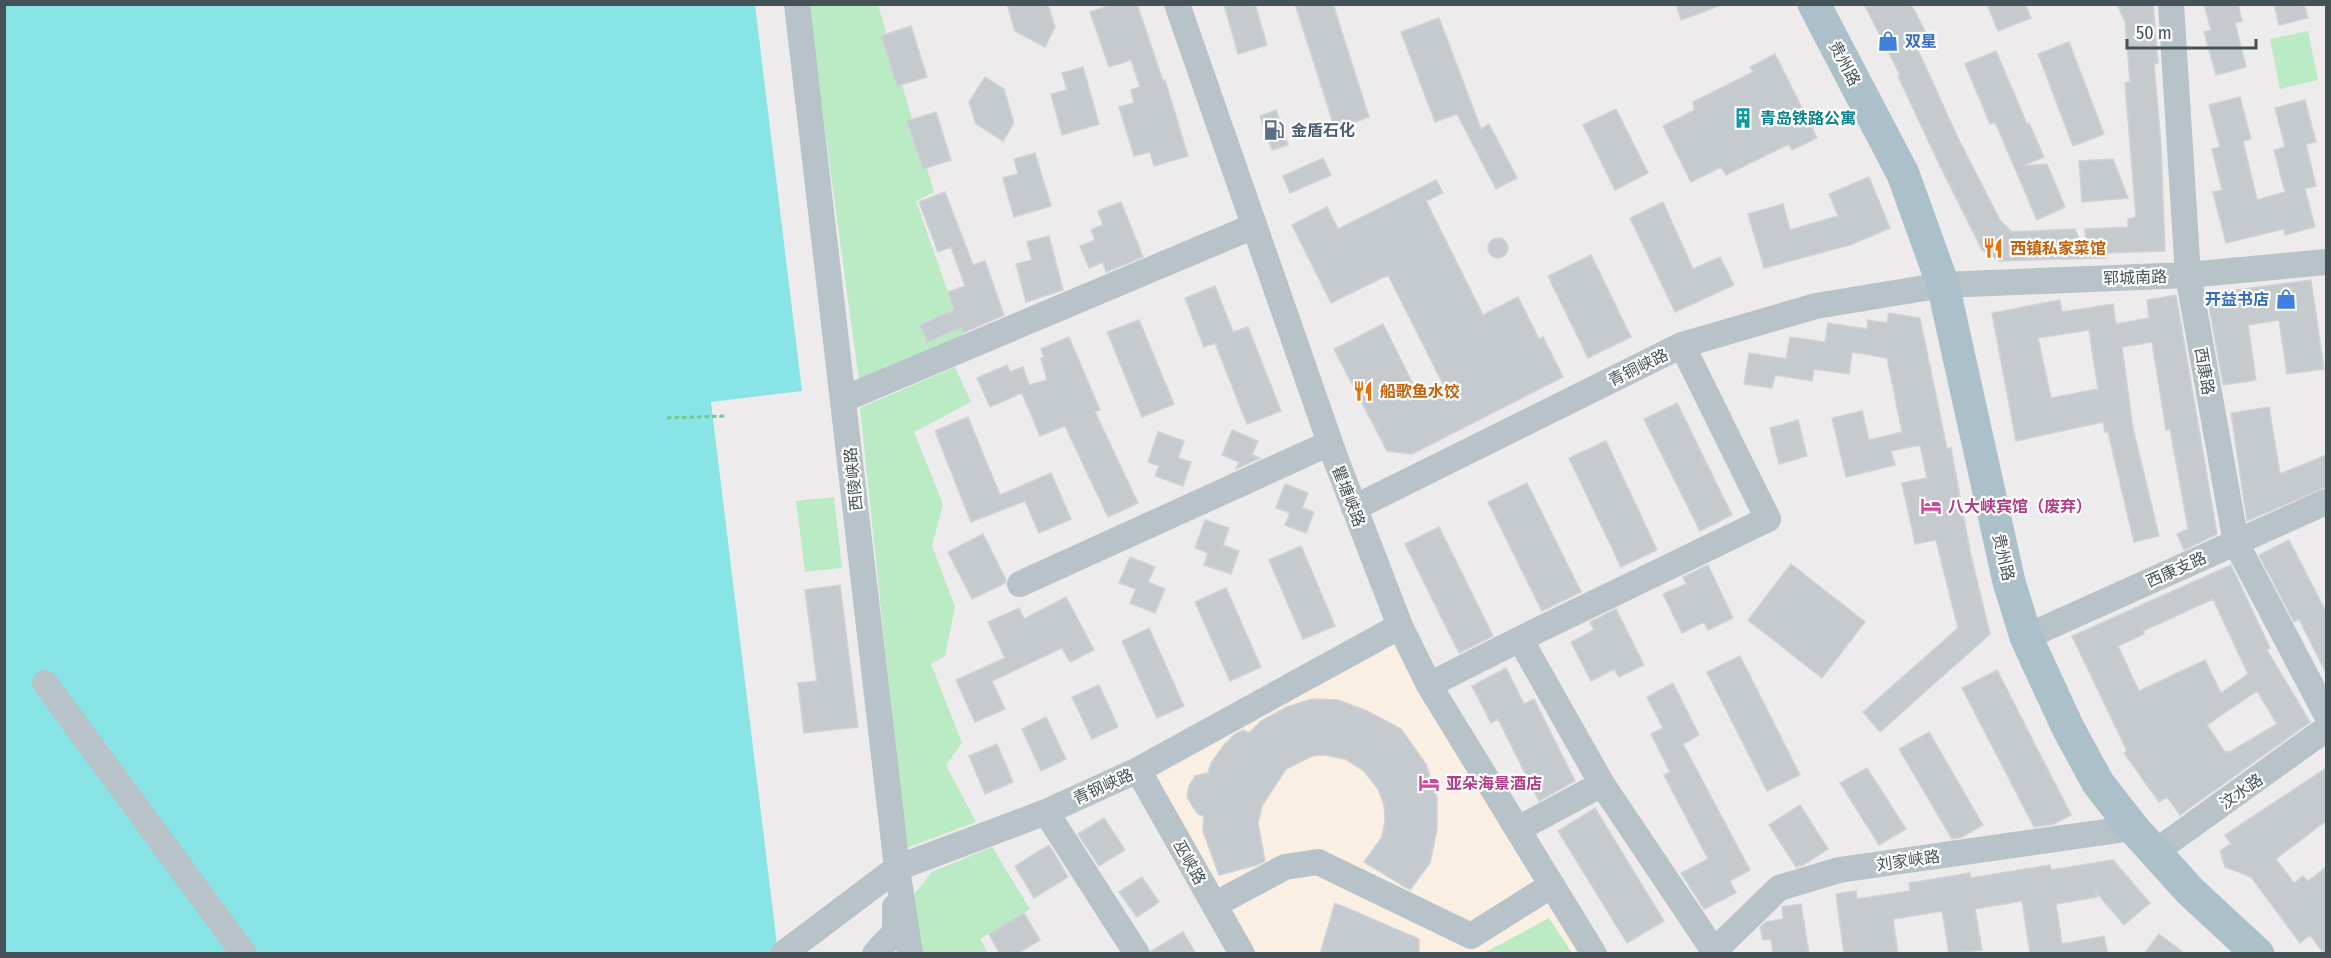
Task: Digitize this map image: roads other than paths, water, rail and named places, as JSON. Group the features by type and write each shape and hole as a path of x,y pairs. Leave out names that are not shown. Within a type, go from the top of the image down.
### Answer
{"main road":[{"name":"贵州路","path":"1814,4 1904,174 1943,285 2009,582 2026,637 2068,728 2098,783 2133,828 2190,891 2258,954"}],"street":[{"name":"西陵峡路","path":"797,4 897,868 910,954"},
{"name":"瞿塘峡路","path":"1177,4 1330,443 1400,626 1429,685 1594,954"},
{"name":"西康路","path":"2171,4 2188,275 2236,543 2326,714"},
{"path":"844,399 1254,226"},
{"name":"郓城南路","path":"1943,285 2188,275 2326,262"},
{"name":"青铜峡路","path":"1354,508 1682,345 1816,306 1943,285"},
{"path":"1429,685 1767,519 1682,345"},
{"path":"1020,584 1330,443"},
{"name":"西康支路","path":"2026,637 2326,502"},
{"name":"青钢峡路","path":"783,954 897,868 1046,812 1138,770 1400,626"},
{"path":"1520,639 1602,784 1712,952"},
{"path":"45,683 244,954"},
{"name":"汶水路","path":"2155,852 2326,729"},
{"name":"巫峡路","path":"1138,770 1242,954"},
{"path":"1518,829 1602,784"},
{"path":"1046,812 1137,954"},
{"name":"刘家峡路","path":"1712,952 1779,888 1839,870 2133,828"},
{"path":"1214,905 1285,867 1318,862 1471,936 1552,885"},
{"path":"874,954 891,938 896,929 897,868"}],"water":[{"path":"5,5 755,5 802,391 711,402 778,953 5,954"}],"place":[{"name":"双星","path":"1888,41"},
{"name":"青岛铁路公寓","path":"1743,118"},
{"name":"金盾石化","path":"1274,130"},
{"name":"西镇私家菜馆","path":"1993,248"},
{"name":"开益书店","path":"2286,299"},
{"name":"船歌鱼水饺","path":"1363,391"},
{"name":"八大峡宾馆（废弃）","path":"1931,506"},
{"name":"亚朵海景酒店","path":"1429,783"}]}
